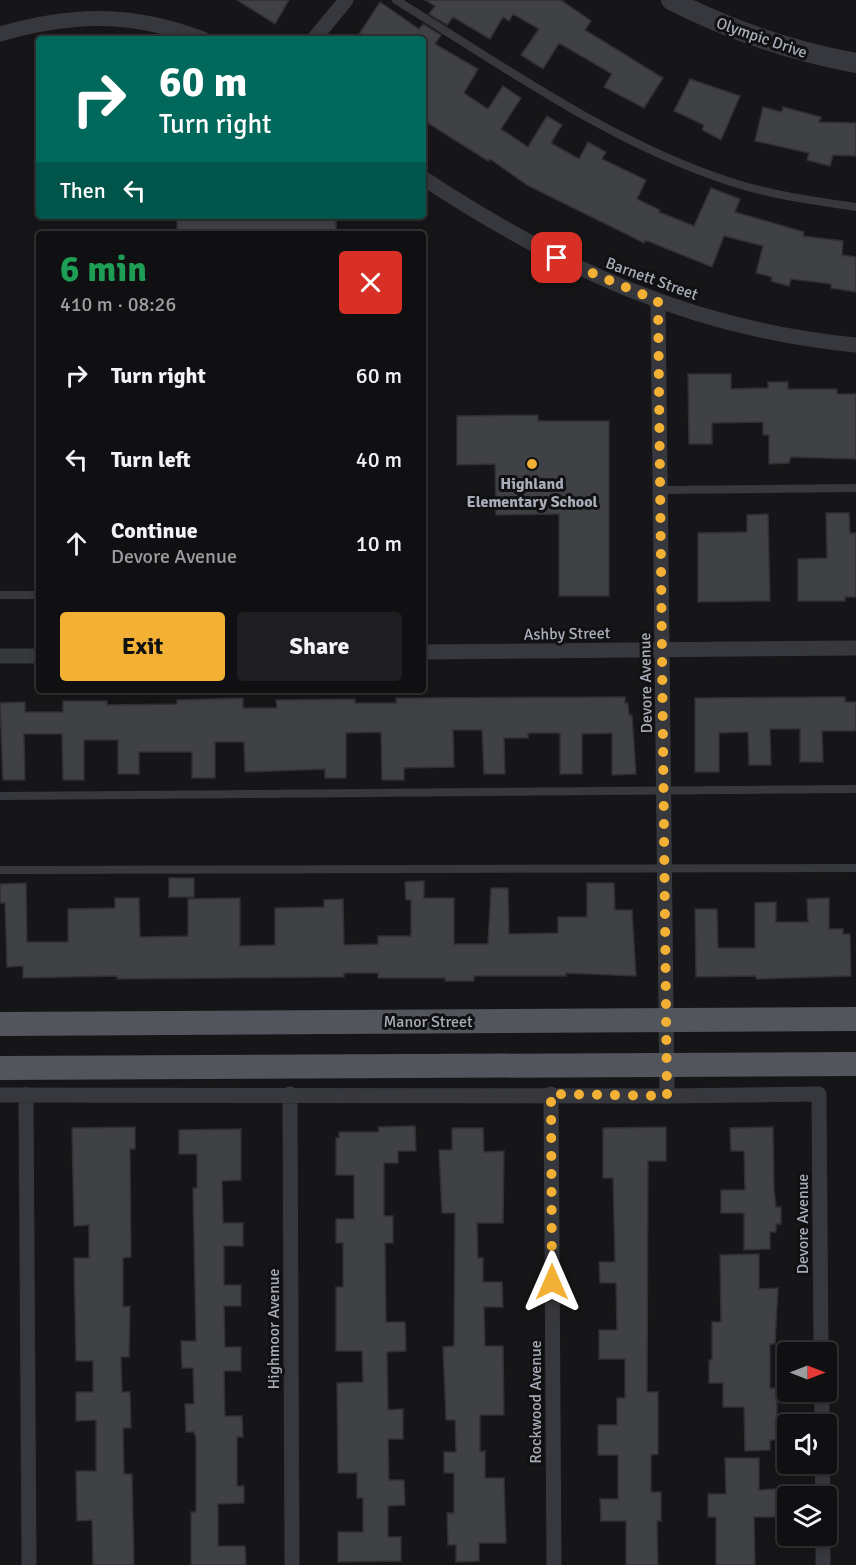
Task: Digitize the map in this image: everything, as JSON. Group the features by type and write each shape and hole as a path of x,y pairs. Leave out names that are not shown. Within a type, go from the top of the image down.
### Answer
{"main road":[{"name":"Manor Street","path":"0,1024 856,1019"},
{"path":"0,1068 856,1064"}],"street":[{"path":"316,36 346,0"},
{"name":"Olympic Drive","path":"671,0 756,38 815,55 856,63"},
{"path":"0,34 65,19 103,17 161,25 193,36"},
{"name":"Barnett Street","path":"426,180 539,250 593,276 658,301 716,320 775,333 856,345"},
{"name":"Devore Avenue","path":"658,301 667,1096 819,1094 821,1342"},
{"name":"Ashby Street","path":"426,652 856,648"},
{"path":"0,656 36,656"},
{"name":"Highmoor Avenue","path":"290,1094 292,1565"},
{"path":"0,1095 551,1094 667,1096"},
{"name":"Rockwood Avenue","path":"551,1094 554,1565"},
{"path":"26,1095 29,1565"},
{"path":"823,1546 823,1565"}],"lane":[{"path":"396,0 603,127 658,154 732,182 810,201 856,207"},
{"path":"661,490 856,488"},
{"path":"0,595 36,595"},
{"path":"0,796 856,789"},
{"path":"0,870 856,868"}],"building":[{"path":"237,0 289,0 275,24"},
{"path":"425,0 561,0 591,21 585,30 663,78 644,108 604,87 612,74 559,43 543,69 521,55 539,29 513,14 509,21 503,17 490,39 453,17 447,25 429,14 435,6"},
{"path":"380,2 419,29 423,24 441,35 435,44 478,69 464,93 488,109 503,86 521,98 501,129 528,147 547,116 562,125 551,143 579,159 588,142 606,152 602,159 646,180 637,199 660,210 659,212 694,226 711,188 740,199 735,212 804,232 803,236 843,241 842,255 856,257 856,292 831,288 831,284 791,279 789,286 771,281 772,277 756,273 763,246 724,236 712,267 645,240 644,243 527,185 490,159 488,161 426,122 426,36 358,36"},
{"path":"690,79 740,96 721,140 702,130 704,125 674,111"},
{"path":"763,107 782,112 783,107 821,117 819,122 856,123 856,156 833,155 830,166 807,160 809,153 755,141"},
{"path":"177,219 336,219 336,231 177,231"},
{"path":"688,374 731,374 731,389 768,388 768,382 788,382 788,389 837,389 837,394 856,394 856,459 791,457 789,463 769,464 769,435 763,435 763,422 712,423 712,444 689,444"},
{"path":"538,415 538,421 609,421 609,596 559,596 559,514 496,515 495,464 457,465 457,416"},
{"path":"826,513 849,513 850,533 856,533 856,597 845,597 845,601 798,601 798,559 827,558"},
{"path":"768,514 770,601 698,602 698,533 747,532 747,515"},
{"path":"625,697 629,715 632,715 636,774 612,775 612,733 582,734 582,774 560,774 560,733 528,733 528,738 504,738 505,774 484,774 482,730 453,730 454,767 404,768 404,780 382,780 381,732 346,733 346,778 325,778 325,769 245,772 244,742 215,742 215,778 192,778 192,752 139,752 139,774 118,774 118,740 84,740 84,780 63,780 62,734 24,734 25,780 3,780 0,703 25,702 25,712 63,712 63,701 107,701 107,705 177,704 177,700 243,698 243,708 277,708 276,700 355,699 355,703 396,703 396,698"},
{"path":"845,697 845,702 856,702 856,731 822,731 823,762 800,762 800,729 770,729 771,765 749,765 748,732 719,733 719,772 695,772 695,698"},
{"path":"169,878 194,878 194,897 169,897"},
{"path":"424,881 424,898 454,898 454,944 488,944 491,888 508,888 509,934 558,933 558,917 587,917 587,883 614,883 615,910 632,910 636,976 566,973 566,976 474,976 474,981 445,981 445,978 378,978 378,973 344,973 344,977 23,978 23,966 7,967 5,903 0,903 0,884 26,883 27,942 68,942 68,909 115,908 115,898 139,898 140,937 188,936 188,899 240,898 240,946 275,945 275,908 324,907 324,900 343,899 344,945 378,944 378,936 411,936 411,900 406,900 405,882"},
{"path":"829,898 829,929 843,929 843,934 850,934 851,976 756,979 756,976 696,977 695,909 717,909 718,948 755,948 755,903 776,902 776,922 808,922 807,899"},
{"path":"415,1126 416,1151 398,1151 398,1163 384,1163 384,1216 393,1216 393,1243 385,1243 386,1322 405,1322 406,1351 387,1352 388,1410 403,1409 403,1439 388,1439 389,1480 404,1480 405,1505 388,1506 388,1537 401,1537 401,1561 338,1562 338,1532 363,1532 363,1498 357,1498 357,1473 338,1473 337,1383 363,1382 362,1351 336,1351 336,1287 343,1287 343,1243 336,1243 336,1219 354,1219 354,1175 336,1175 336,1138 339,1138 339,1132 379,1132 378,1127"},
{"path":"135,1127 135,1149 130,1149 131,1257 123,1258 123,1307 130,1306 129,1357 121,1357 122,1392 130,1392 131,1428 123,1428 124,1474 132,1474 134,1565 93,1565 92,1520 77,1521 76,1471 96,1471 96,1420 76,1421 76,1392 93,1392 93,1361 76,1361 74,1258 89,1258 89,1225 74,1226 72,1128"},
{"path":"666,1127 666,1161 648,1161 647,1392 658,1392 658,1454 651,1455 651,1492 661,1492 661,1521 657,1521 658,1565 626,1565 626,1521 601,1521 600,1499 618,1499 618,1455 598,1455 598,1425 617,1425 617,1398 625,1398 625,1359 599,1359 599,1330 617,1330 616,1283 600,1283 599,1262 615,1262 613,1178 603,1178 603,1128"},
{"path":"773,1127 774,1189 776,1207 781,1207 781,1224 776,1224 776,1232 770,1232 770,1249 744,1250 744,1213 721,1213 721,1190 745,1190 744,1151 731,1151 730,1128"},
{"path":"452,1128 483,1128 484,1152 504,1151 503,1223 477,1223 478,1258 483,1258 483,1282 502,1282 503,1307 484,1307 485,1346 503,1346 504,1415 480,1415 480,1452 485,1451 485,1478 504,1478 506,1543 479,1543 479,1561 456,1562 456,1545 448,1545 447,1513 454,1513 454,1473 444,1473 444,1452 456,1452 455,1420 446,1420 443,1347 454,1346 455,1213 442,1213 439,1150 452,1150"},
{"path":"241,1129 241,1180 222,1181 223,1223 243,1223 243,1246 224,1246 224,1285 241,1285 241,1306 224,1306 225,1347 241,1347 241,1371 224,1371 225,1416 242,1416 243,1437 237,1437 237,1486 244,1486 244,1503 218,1504 218,1546 245,1546 246,1565 191,1565 191,1512 196,1512 196,1438 194,1432 186,1432 185,1404 194,1404 193,1368 182,1368 181,1341 196,1341 193,1188 197,1188 197,1154 179,1154 179,1130"},
{"path":"759,1254 759,1289 778,1288 775,1344 770,1344 770,1388 777,1388 777,1440 770,1440 770,1450 745,1451 744,1407 723,1407 723,1383 709,1383 709,1360 712,1360 712,1322 721,1322 720,1255"},
{"path":"725,1458 759,1458 759,1490 777,1489 777,1517 754,1517 755,1565 716,1565 716,1517 708,1517 708,1494 726,1494"}],"place":[{"name":"Highland Elementary School","path":"532,464"}],"route":[{"path":"552,1282 551,1094 667,1096 658,301 593,276 557,258"}]}
